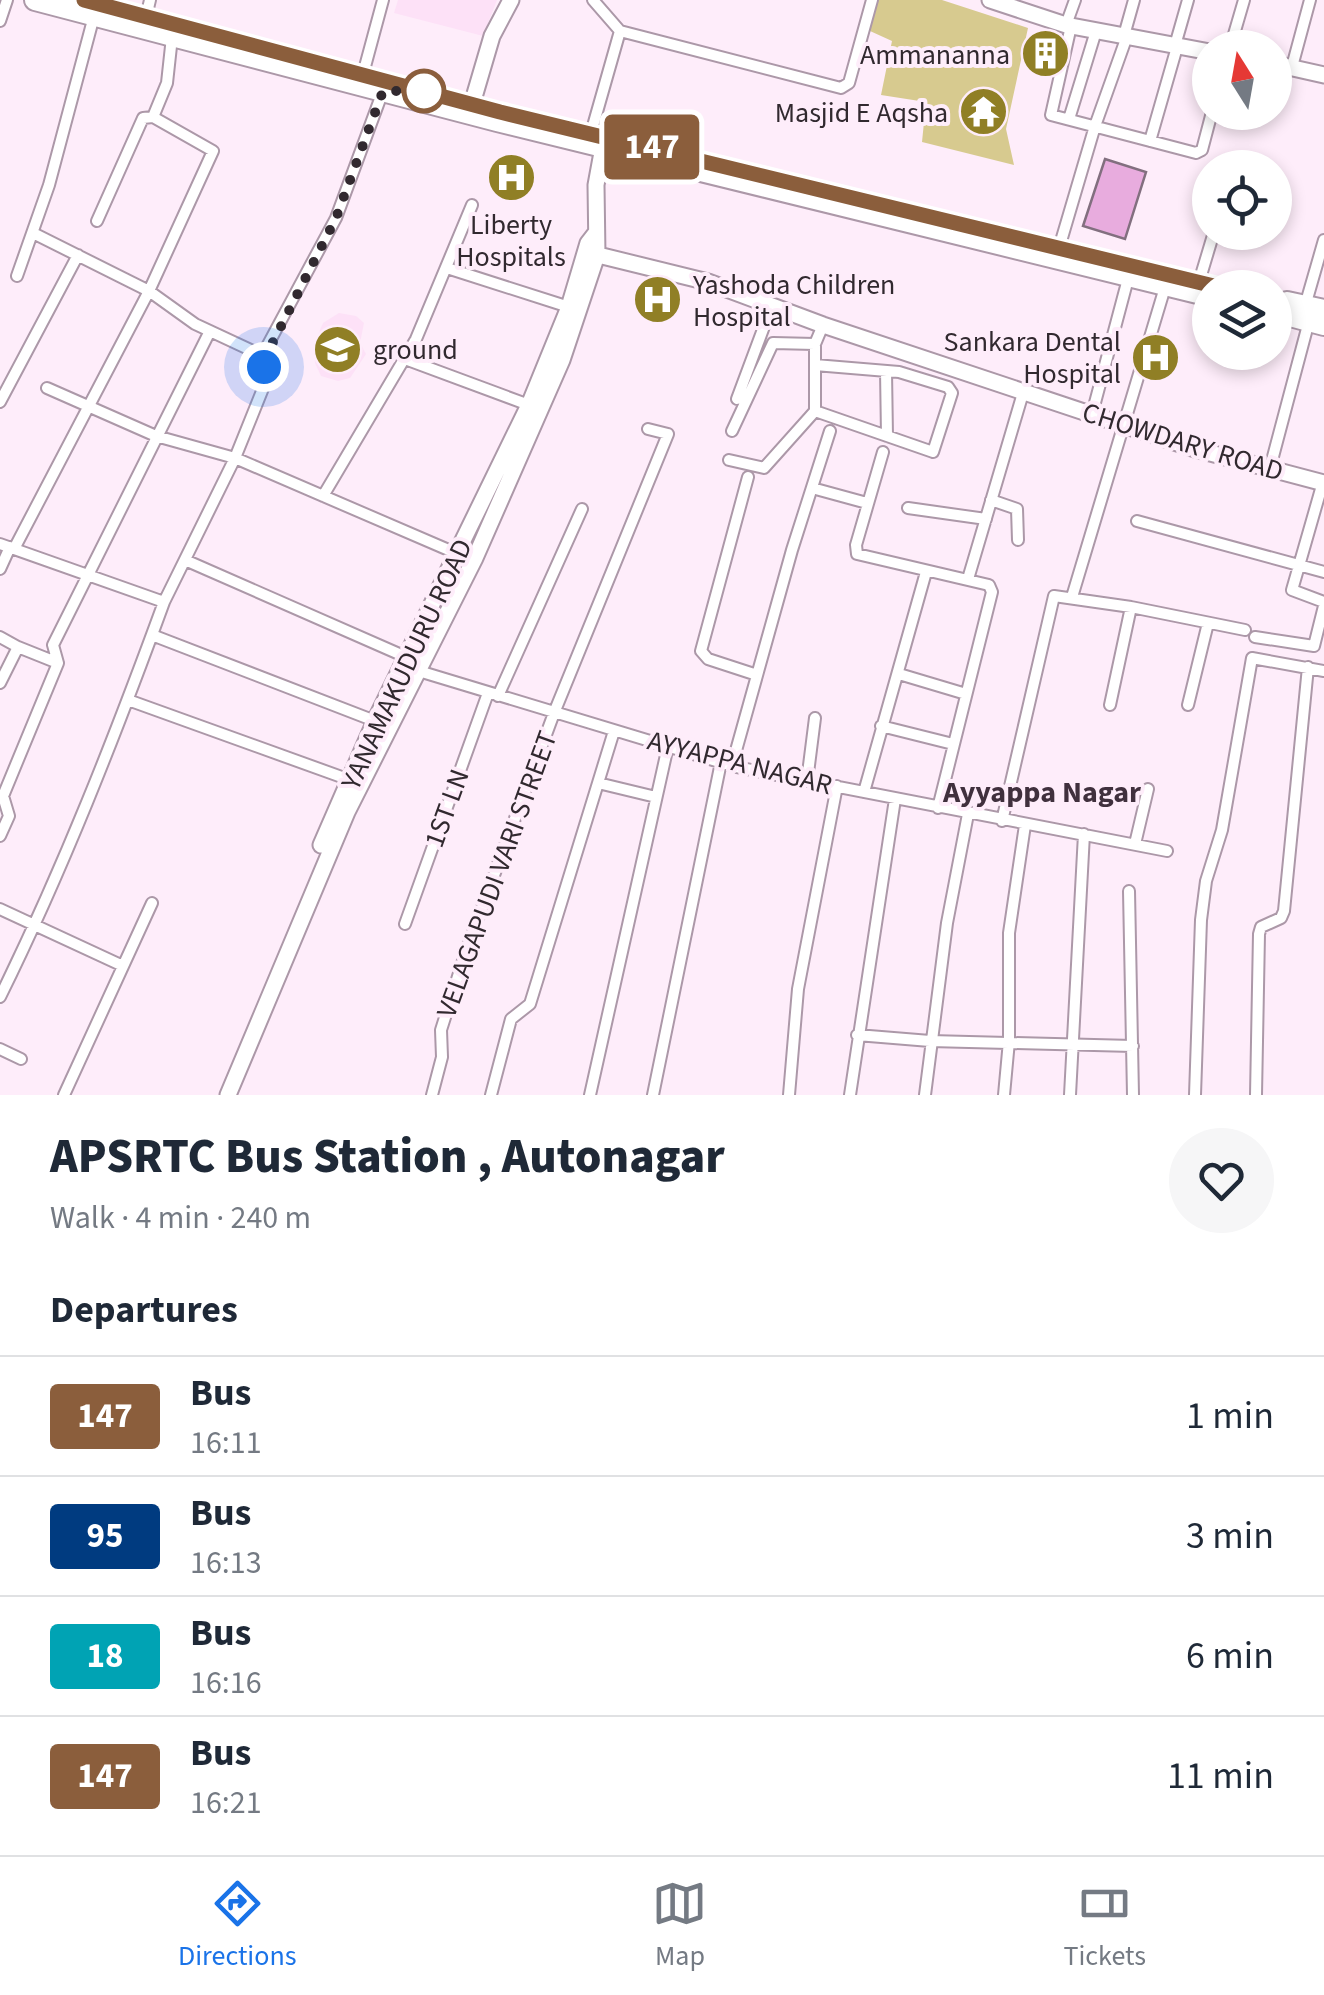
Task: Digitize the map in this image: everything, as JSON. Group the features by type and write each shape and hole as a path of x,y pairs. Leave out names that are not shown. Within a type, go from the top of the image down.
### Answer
{"highway":[{"path":"41,1 89,8 148,9 264,54 383,91 1192,287"},
{"path":"89,8 172,36 363,74 597,140"},
{"path":"938,224 1059,248 1192,286"}],"street":[{"path":"0,21 7,0"},
{"path":"363,74 383,0"},
{"path":"472,104 492,36 511,0"},
{"path":"592,0 620,31 841,88 849,83 872,0"},
{"path":"990,0 1048,19 1126,35"},
{"path":"1075,0 1049,112 1200,152 1207,130"},
{"path":"1059,248 1134,0"},
{"path":"1150,141 1188,0"},
{"path":"1235,30 1244,0"},
{"path":"1310,0 1292,63 1324,72"},
{"path":"17,276 33,233 89,8"},
{"path":"1068,23 1192,47"},
{"path":"1069,119 1096,30"},
{"path":"597,140 620,31"},
{"path":"152,118 167,82 172,36"},
{"path":"1292,65 1324,72"},
{"path":"257,353 270,348 336,218 383,91"},
{"path":"0,569 8,547 149,291 214,154 208,146 152,118 143,118 97,221"},
{"name":"YANAMAKUDURU ROAD","path":"218,1095 375,721 475,558 562,360 595,234 597,140"},
{"path":"323,496 405,359 472,205"},
{"path":"0,997 35,926 164,602 235,458 264,386 264,367 257,353 210,331 149,291 33,233"},
{"path":"1270,468 1315,315 1324,240"},
{"name":"YANAMAKUDURU ROAD","path":"228,1095 408,664 530,405 591,254"},
{"name":"CHOWDARY ROAD","path":"591,254 708,282 823,325 1195,449 1324,483"},
{"path":"0,402 78,255"},
{"path":"447,268 569,307"},
{"path":"1092,414 1129,275"},
{"path":"1072,596 1166,284"},
{"path":"736,398 772,304"},
{"path":"815,411 815,344 823,325"},
{"path":"0,836 9,816 3,796 58,663 53,646 210,331"},
{"path":"732,432 773,343 815,344"},
{"path":"886,436 892,372 905,352"},
{"path":"405,359 530,405"},
{"path":"728,460 764,468 806,416 815,411 933,452 952,398 948,387 892,372 815,365"},
{"path":"47,388 156,436 235,458 475,558"},
{"path":"968,580 1024,393"},
{"name":"VELAGAPUDI VARI STREET","path":"432,1095 442,1057 441,1030 461,967 554,713 668,434 648,429"},
{"path":"653,1095 726,764 830,431"},
{"path":"883,452 855,548 858,554 989,585 992,592 938,808"},
{"path":"748,478 701,651 708,659 756,675"},
{"path":"1002,821 1050,602 1058,595 1072,596 1314,646 1324,604 1292,592 1324,483"},
{"path":"812,488 867,503"},
{"path":"992,500 1017,509 1018,540"},
{"path":"908,508 986,519"},
{"name":"1ST LN","path":"405,924 492,694 582,509"},
{"path":"1137,521 1324,572"},
{"path":"8,547 164,602"},
{"name":"AYYAPPA NAGAR","path":"185,560 408,664 492,694 726,764 1167,851"},
{"path":"864,792 926,572"},
{"path":"1110,705 1131,607"},
{"path":"1188,705 1208,623"},
{"path":"152,635 375,721"},
{"path":"0,638 58,663"},
{"path":"0,683 18,647"},
{"path":"1195,1095 1201,920 1206,882 1222,830 1252,658 1324,671"},
{"path":"1256,1095 1258,934 1261,927 1281,918 1284,912 1308,667"},
{"path":"899,674 966,694"},
{"path":"128,700 350,780"},
{"path":"807,781 816,718"},
{"path":"880,726 954,744"},
{"path":"491,1095 511,1019 530,1004 614,730"},
{"path":"590,1095 668,746"},
{"path":"598,783 656,797"},
{"path":"789,1095 798,988 837,786"},
{"path":"1135,844 1148,789"},
{"path":"850,1095 896,799"},
{"path":"924,1095 968,814"},
{"path":"1004,1095 1009,1041 1009,933 1025,824"},
{"path":"1070,1095 1084,834"},
{"path":"1129,891 1133,1095"},
{"path":"64,1095 152,903"},
{"path":"0,909 123,966"},
{"path":"857,1035 930,1041 1133,1046"},
{"path":"0,1049 21,1058"}],"shaded area":[{"path":"398,0 497,0 483,36 394,13"},
{"path":"877,0 942,0 1028,28 1006,129 1014,165 922,142 926,102 881,95 892,41 870,31"},
{"name":"ground","path":"339,313 356,316 364,323 360,343 366,354 350,378 338,381 321,376 315,363 314,344 323,323"}],"building":[{"path":"1105,159 1146,172 1125,239 1083,226"}],"bus line":[{"name":"147","path":"84,0 500,112 1192,281"}],"place":[{"name":"Ammananna","path":"1045,54"},
{"name":"Masjid E Aqsha","path":"983,112"},
{"name":"Liberty Hospitals","path":"511,177"},
{"name":"Yashoda Children Hospital","path":"658,300"},
{"name":"ground","path":"338,349"},
{"name":"Sankara Dental Hospital","path":"1156,357"}],"district":[{"name":"Ayyappa Nagar","path":"1042,792"}],"route":[{"path":"264,367 257,353 270,348 336,218 379,112 383,91 424,91"}]}
